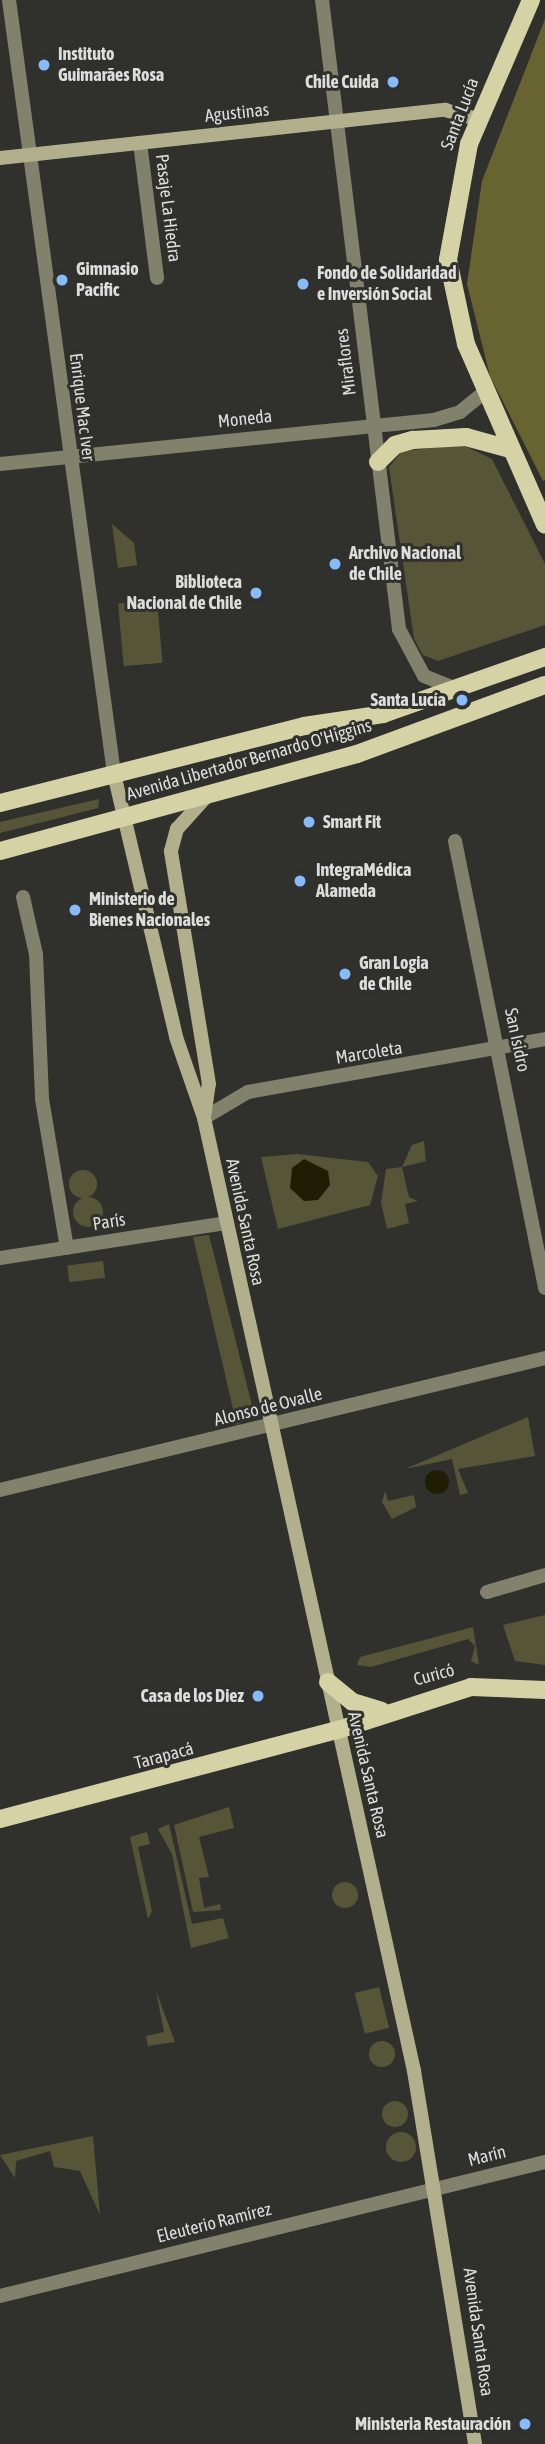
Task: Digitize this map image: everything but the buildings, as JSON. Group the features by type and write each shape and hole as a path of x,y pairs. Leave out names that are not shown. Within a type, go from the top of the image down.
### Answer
{"main road":[{"name":"Santa Lucía","path":"531,0 477,119 458,187 448,260 459,321 485,392 545,525"},
{"name":"Agustinas","path":"0,158 445,110 477,119"},
{"path":"378,462 395,444 413,440 466,437 510,449"},
{"name":"Avenida Libertador Bernardo O'Higgins","path":"0,803 114,774 383,713 457,690 545,657"},
{"name":"Avenida Libertador Bernardo O'Higgins","path":"0,850 206,797 357,754 545,685"},
{"name":"Enrique Mac Iver","path":"114,774 124,817"},
{"name":"Avenida Santa Rosa","path":"204,1118 209,1084 171,851 177,829 206,797"},
{"name":"Avenida Santa Rosa","path":"124,817 176,1037 204,1118 438,2188 475,2444"},
{"path":"328,1682 353,1702 382,1711"},
{"name":"Curicó","path":"338,1730 382,1711 471,1687 545,1690"},
{"name":"Tarapacá","path":"0,1819 338,1730"}],"street":[{"name":"Enrique Mac Iver","path":"9,0 114,774"},
{"name":"Miraflores","path":"323,0 373,426 403,643 425,676 457,690"},
{"name":"Pasaje La Hiedra","path":"140,143 157,278"},
{"name":"Moneda","path":"0,464 448,417 485,392"},
{"name":"San Isidro","path":"455,841 500,1052 544,1282"},
{"path":"23,897 36,954 42,1099 67,1248"},
{"name":"Marcoleta","path":"204,1118 248,1092 500,1052 545,1039"},
{"name":"París","path":"0,1258 225,1223"},
{"name":"Alonso de Ovalle","path":"0,1490 270,1427 545,1358"},
{"path":"487,1592 545,1575"},
{"name":"Marín","path":"438,2188 545,2162"},
{"name":"Eleuterio Ramírez","path":"0,2296 438,2188"}],"shaded area":[{"path":"545,19 543,481 490,376 467,284 482,181"},
{"path":"463,445 492,459 545,564 545,625 438,661 423,655 414,639 389,467 402,451"},
{"path":"112,524 134,543 137,565 118,568"},
{"path":"157,600 162,663 124,666 118,603"},
{"path":"99,799 98,808 0,833 0,822"},
{"path":"424,1141 426,1161 402,1167 412,1145"},
{"path":"297,1154 368,1162 378,1176 370,1205 278,1229 261,1157"},
{"path":"304,1159 328,1171 330,1185 318,1200 304,1201 290,1188 292,1168"},
{"path":"402,1167 409,1197 418,1201 405,1204 409,1223 387,1229 381,1203 386,1169"},
{"path":"83,1170 93,1174 97,1184 93,1194 83,1198 73,1194 69,1184 73,1174"},
{"path":"88,1197 99,1201 103,1212 99,1223 88,1227 77,1223 73,1212 77,1201"},
{"path":"209,1235 253,1409 237,1426 193,1237"},
{"path":"103,1261 105,1278 69,1282 67,1265"},
{"path":"528,1417 535,1456 458,1469 468,1493 460,1495 452,1459 405,1469"},
{"path":"432,1470 442,1470 449,1477 449,1487 442,1494 432,1494 425,1487 425,1477"},
{"path":"385,1491 388,1501 414,1495 416,1507 392,1519 382,1502"},
{"path":"545,1615 545,1665 515,1661 503,1625"},
{"path":"473,1627 479,1665 471,1661 475,1646 468,1639 371,1667 357,1665 360,1657"},
{"path":"229,1807 234,1828 199,1837 209,1877 199,1878 204,1908 220,1904 221,1910 193,1912 174,1825"},
{"path":"169,1824 192,1924 223,1918 229,1938 191,1948 172,1854 158,1829"},
{"path":"147,1832 150,1844 138,1847 152,1911 148,1919 130,1837"},
{"path":"345,1882 354,1886 358,1895 354,1904 345,1908 336,1904 332,1895 336,1886"},
{"path":"379,1987 389,2028 365,2034 355,1993"},
{"path":"156,1991 175,2042 148,2046 146,2036 164,2032"},
{"path":"382,2041 391,2045 395,2054 391,2063 382,2067 373,2063 369,2054 373,2045"},
{"path":"395,2101 404,2105 408,2114 404,2123 395,2127 386,2123 382,2114 386,2105"},
{"path":"401,2132 407,2133 415,2141 415,2153 407,2161 401,2162 395,2161 387,2153 386,2147 387,2141 395,2133"},
{"path":"93,2136 100,2215 80,2171 54,2167 50,2151 16,2161 15,2178 0,2155"}],"place":[{"name":"Instituto Guimarães Rosa","path":"44,65"},
{"name":"Chile Cuida","path":"393,82"},
{"name":"Gimnasio Pacific","path":"62,280"},
{"name":"Fondo de Solidaridad e Inversión Social","path":"303,284"},
{"name":"Archivo Nacional de Chile","path":"335,564"},
{"name":"Biblioteca Nacional de Chile","path":"256,593"},
{"name":"Santa Lucía","path":"462,700"},
{"name":"Smart Fit","path":"309,822"},
{"name":"IntegraMédica Alameda","path":"300,881"},
{"name":"Ministerio de Bienes Nacionales","path":"75,910"},
{"name":"Gran Logia de Chile","path":"345,974"},
{"name":"Casa de los Diez","path":"258,1696"},
{"name":"Ministeria Restauración","path":"525,2424"}]}
